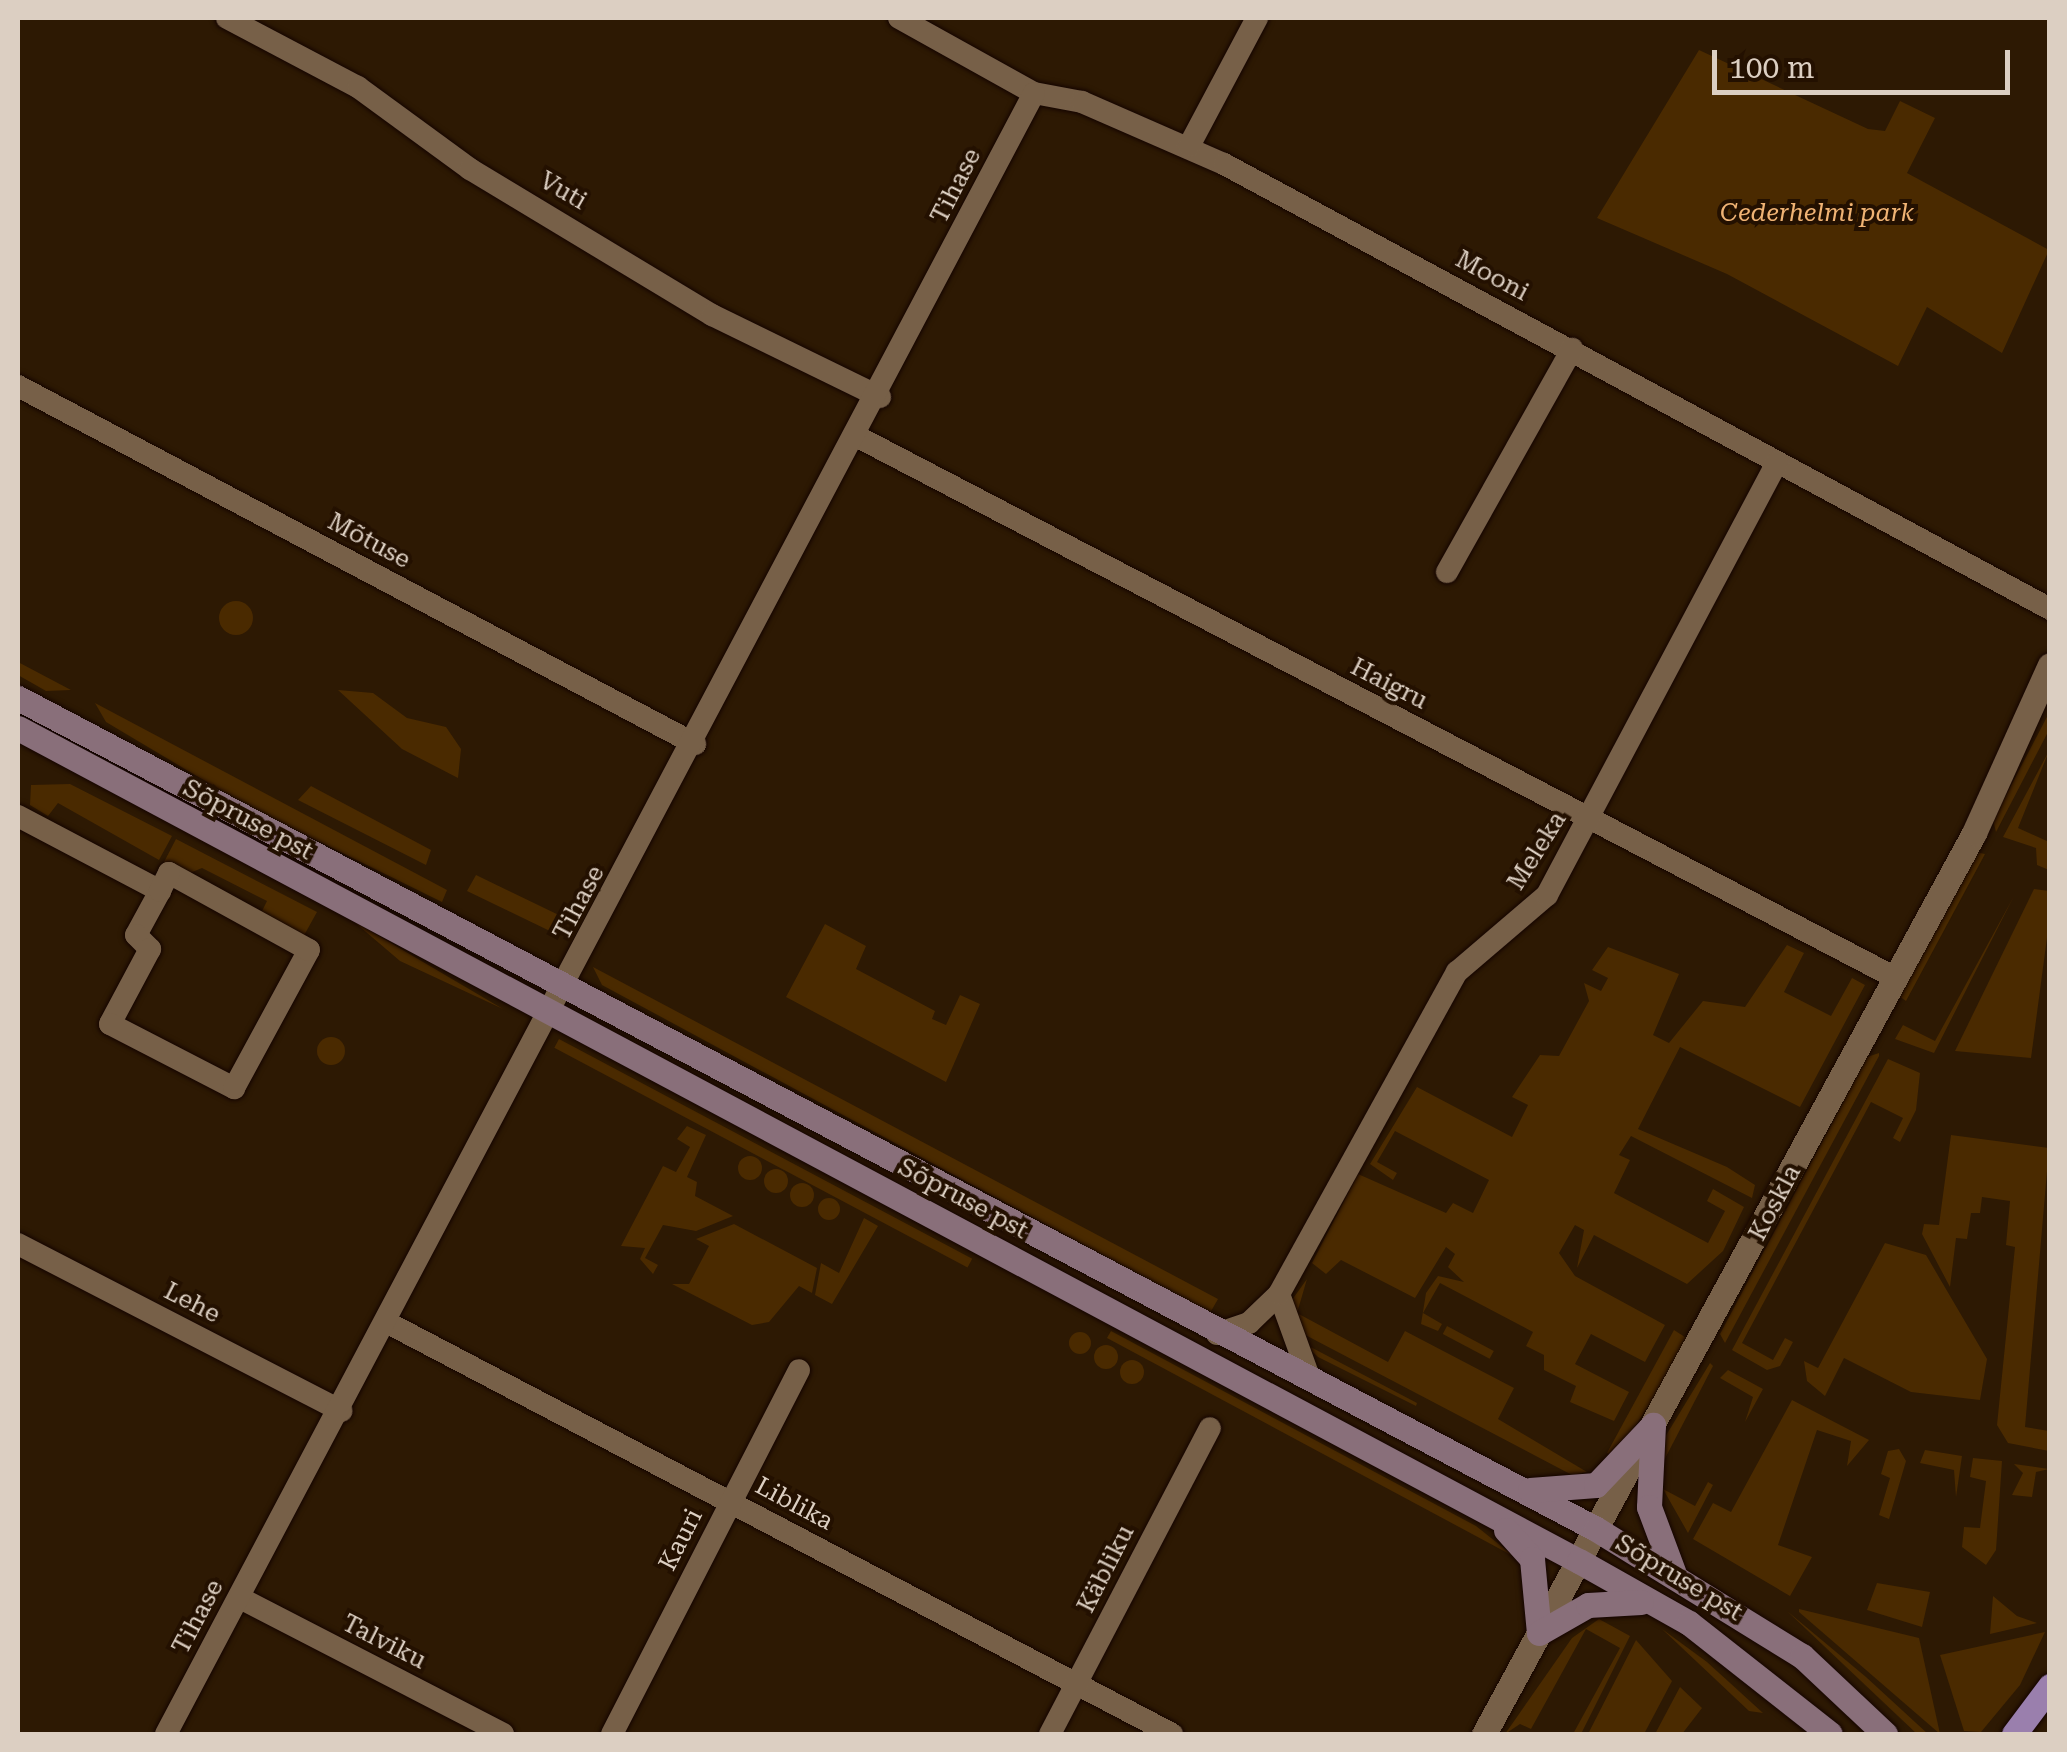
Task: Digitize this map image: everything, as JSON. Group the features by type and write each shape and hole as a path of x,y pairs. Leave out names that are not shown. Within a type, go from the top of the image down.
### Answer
{"main road":[{"name":"Sõpruse pst","path":"18,698 1217,1334 1309,1376 1596,1529 1802,1656 1885,1734"},
{"name":"Sõpruse pst","path":"18,728 1656,1604 1830,1734"},
{"path":"1520,1490 1596,1485 1653,1425"},
{"path":"1653,1425 1649,1507 1674,1574"},
{"path":"1488,1513 1532,1559 1539,1633 1602,1601 1656,1604"},
{"path":"2014,1734 2050,1686"},
{"path":"1795,1709 1810,1734"}],"street":[{"name":"Vuti","path":"227,18 358,88 456,160 712,315 880,396"},
{"name":"Mooni","path":"899,18 1034,93 1052,92 1189,146 2050,609"},
{"path":"1189,146 1257,18"},
{"name":"Tihase","path":"166,1734 390,1324 880,396 1034,93"},
{"path":"1447,572 1572,349"},
{"name":"Mõtuse","path":"18,386 695,744"},
{"name":"Haigru","path":"858,437 1196,621 1590,816 1896,978"},
{"name":"Meleka","path":"1217,1334 1249,1323 1279,1294 1336,1184 1457,972 1547,896 1778,462"},
{"name":"Koskla","path":"1484,1734 1896,978 2033,717 2050,664"},
{"path":"2033,717 2050,694"},
{"path":"18,816 160,890"},
{"path":"169,873 308,950 234,1088 110,1024 150,949 136,936 160,890 169,873"},
{"name":"Lehe","path":"18,1244 341,1411"},
{"path":"1279,1294 1309,1376"},
{"name":"Liblika","path":"390,1324 1172,1734"},
{"name":"Kauri","path":"612,1734 799,1370"},
{"name":"Käbliku","path":"1050,1734 1210,1428"},
{"name":"Talviku","path":"240,1598 503,1734"}],"green space":[{"name":"Cederhelmi park","path":"1699,50 1868,129 1885,131 1900,101 1935,118 1907,173 2049,250 2002,353 1927,307 1898,366 1727,274 1597,218"},
{"path":"236,601 248,606 253,618 248,630 236,635 224,630 219,618 224,606"},
{"path":"18,662 71,690 46,691 18,675"},
{"path":"338,690 373,693 407,718 446,727 461,749 458,778 402,749"},
{"path":"95,703 447,890 442,902 247,806 106,722"},
{"path":"2049,713 2049,730 1996,832 1993,820"},
{"path":"2049,751 2018,828 2049,842 2049,870 2037,865 2036,848 2003,837"},
{"path":"70,784 172,836 159,860 58,803 48,816 30,805 31,785"},
{"path":"311,786 431,850 426,865 298,800"},
{"path":"185,832 231,849 349,918"},
{"path":"176,839 317,912 302,939 260,915 267,901 202,868 185,875 163,864"},
{"path":"1975,852 1985,854 1906,1001 1899,996"},
{"path":"476,875 565,918 593,875 569,920 554,933 467,891"},
{"path":"2034,889 2049,891 2050,915 2031,1058 1955,1051"},
{"path":"2014,896 1934,1053 1895,1039 1903,1025 1935,1041"},
{"path":"353,921 503,1009 400,961"},
{"path":"825,924 866,946 856,969 935,1011 932,1019 946,1025 960,995 980,1004 946,1082 786,997"},
{"path":"1787,945 1804,953 1784,992 1831,1016 1852,978 1865,985 1800,1107 1680,1047 1638,1129 1727,1167 1755,1185 1752,1198 1631,1136 1619,1155 1630,1160 1614,1193 1708,1243 1725,1211 1707,1201 1713,1189 1744,1207 1723,1251 1687,1284 1594,1235 1577,1268 1584,1230 1575,1225 1559,1253 1575,1276 1665,1325 1645,1362 1591,1334 1575,1364 1629,1392 1614,1421 1570,1402 1576,1386 1544,1370 1544,1355 1526,1346 1533,1332 1440,1283 1423,1313 1442,1324 1438,1331 1421,1324 1426,1293 1438,1276 1464,1282 1448,1267 1455,1254 1446,1247 1415,1298 1341,1260 1326,1274 1312,1263 1358,1174 1446,1213 1453,1203 1473,1213 1489,1180 1395,1131 1377,1162 1397,1173 1393,1180 1370,1164 1417,1087 1512,1137 1528,1105 1512,1097 1540,1055 1559,1056 1589,1001 1584,983 1601,991 1608,978 1592,970 1608,947 1679,974 1653,1035 1669,1043 1703,1001 1745,1007"},
{"path":"593,967 1218,1299 1210,1313 602,985"},
{"path":"331,1037 341,1041 345,1051 341,1061 331,1065 321,1061 317,1051 321,1041"},
{"path":"559,1039 972,1259 968,1268 554,1048"},
{"path":"1879,1053 1725,1343 1720,1334 1867,1057"},
{"path":"1888,1059 1920,1073 1916,1110 1900,1142 1893,1138 1903,1118 1871,1102 1742,1343 1773,1360 1785,1338 1793,1342 1780,1366 1767,1370 1732,1350"},
{"path":"687,1126 706,1135 687,1177 697,1182 695,1196 733,1216 696,1231 663,1225 645,1258 658,1265 653,1274 640,1259 645,1248 621,1246 663,1166 676,1172 690,1147 677,1139"},
{"path":"1951,1135 2049,1148 2025,1427 2049,1431 2049,1451 2008,1443 1997,1425 2015,1247 2006,1245 2010,1201 1982,1197 1980,1213 1971,1213 1967,1239 1956,1238 1950,1287 1922,1234 1924,1224 1939,1225"},
{"path":"750,1156 762,1168 750,1180 738,1168"},
{"path":"776,1169 788,1181 776,1193 764,1181"},
{"path":"802,1183 814,1195 802,1207 790,1195"},
{"path":"829,1198 837,1201 837,1217 829,1220 821,1217 818,1209 821,1201"},
{"path":"864,1218 878,1226 832,1304 815,1295 821,1263 839,1273"},
{"path":"734,1224 817,1268 812,1293 799,1286 769,1322 752,1325 672,1284 689,1284 709,1246 696,1239"},
{"path":"1885,1243 1926,1255 1987,1359 1980,1400 1911,1392 1844,1358 1825,1396 1807,1381 1804,1361 1818,1368"},
{"path":"1307,1279 1297,1313 1388,1362 1405,1331 1514,1388 1498,1419 1587,1472 1572,1475 1292,1328 1289,1304"},
{"path":"1447,1326 1494,1351 1490,1359 1443,1334"},
{"path":"1674,1330 1691,1341 1615,1457 1607,1453"},
{"path":"1111,1331 1476,1526 1515,1557 1107,1338"},
{"path":"1076,1332 1084,1332 1091,1343 1084,1354 1076,1354 1069,1347 1069,1339"},
{"path":"1303,1343 1417,1403 1416,1406 1318,1357"},
{"path":"1106,1345 1118,1357 1106,1369 1094,1357"},
{"path":"1132,1360 1144,1372 1132,1384 1120,1372"},
{"path":"1710,1363 1713,1366 1658,1472 1662,1442"},
{"path":"1728,1370 1763,1389 1745,1422 1753,1397 1720,1378"},
{"path":"1792,1400 1869,1440 1847,1466 1851,1441 1817,1430 1778,1545 1812,1557 1790,1596 1693,1539 1713,1503 1731,1512"},
{"path":"1899,1449 1906,1461 1889,1519 1879,1515 1890,1478 1881,1474 1888,1451"},
{"path":"1925,1450 1962,1456 1956,1497 1954,1470 1920,1463"},
{"path":"1973,1458 2002,1461 1996,1550 1986,1565 1962,1547 1964,1527 1980,1528 1986,1481 1970,1477"},
{"path":"2014,1464 2049,1469 2036,1472 2032,1497 2012,1495 2023,1473"},
{"path":"1708,1482 1713,1485 1688,1533 1663,1489 1695,1506"},
{"path":"1877,1583 1930,1592 1922,1627 1867,1610"},
{"path":"1993,1596 2017,1616 2037,1623 1990,1634"},
{"path":"1787,1611 1866,1677 1928,1734 1917,1734"},
{"path":"1799,1612 1919,1638 1940,1734"},
{"path":"1599,1619 1630,1636 1581,1734 1573,1734 1620,1648 1586,1629 1531,1729 1520,1724 1505,1734 1572,1638"},
{"path":"1662,1629 1707,1662 1763,1713 1749,1711"},
{"path":"2045,1632 2020,1685 1981,1732 1964,1731 1940,1655"},
{"path":"1636,1640 1672,1681 1644,1734 1588,1734"},
{"path":"1680,1687 1702,1708 1682,1734 1655,1734"}]}
